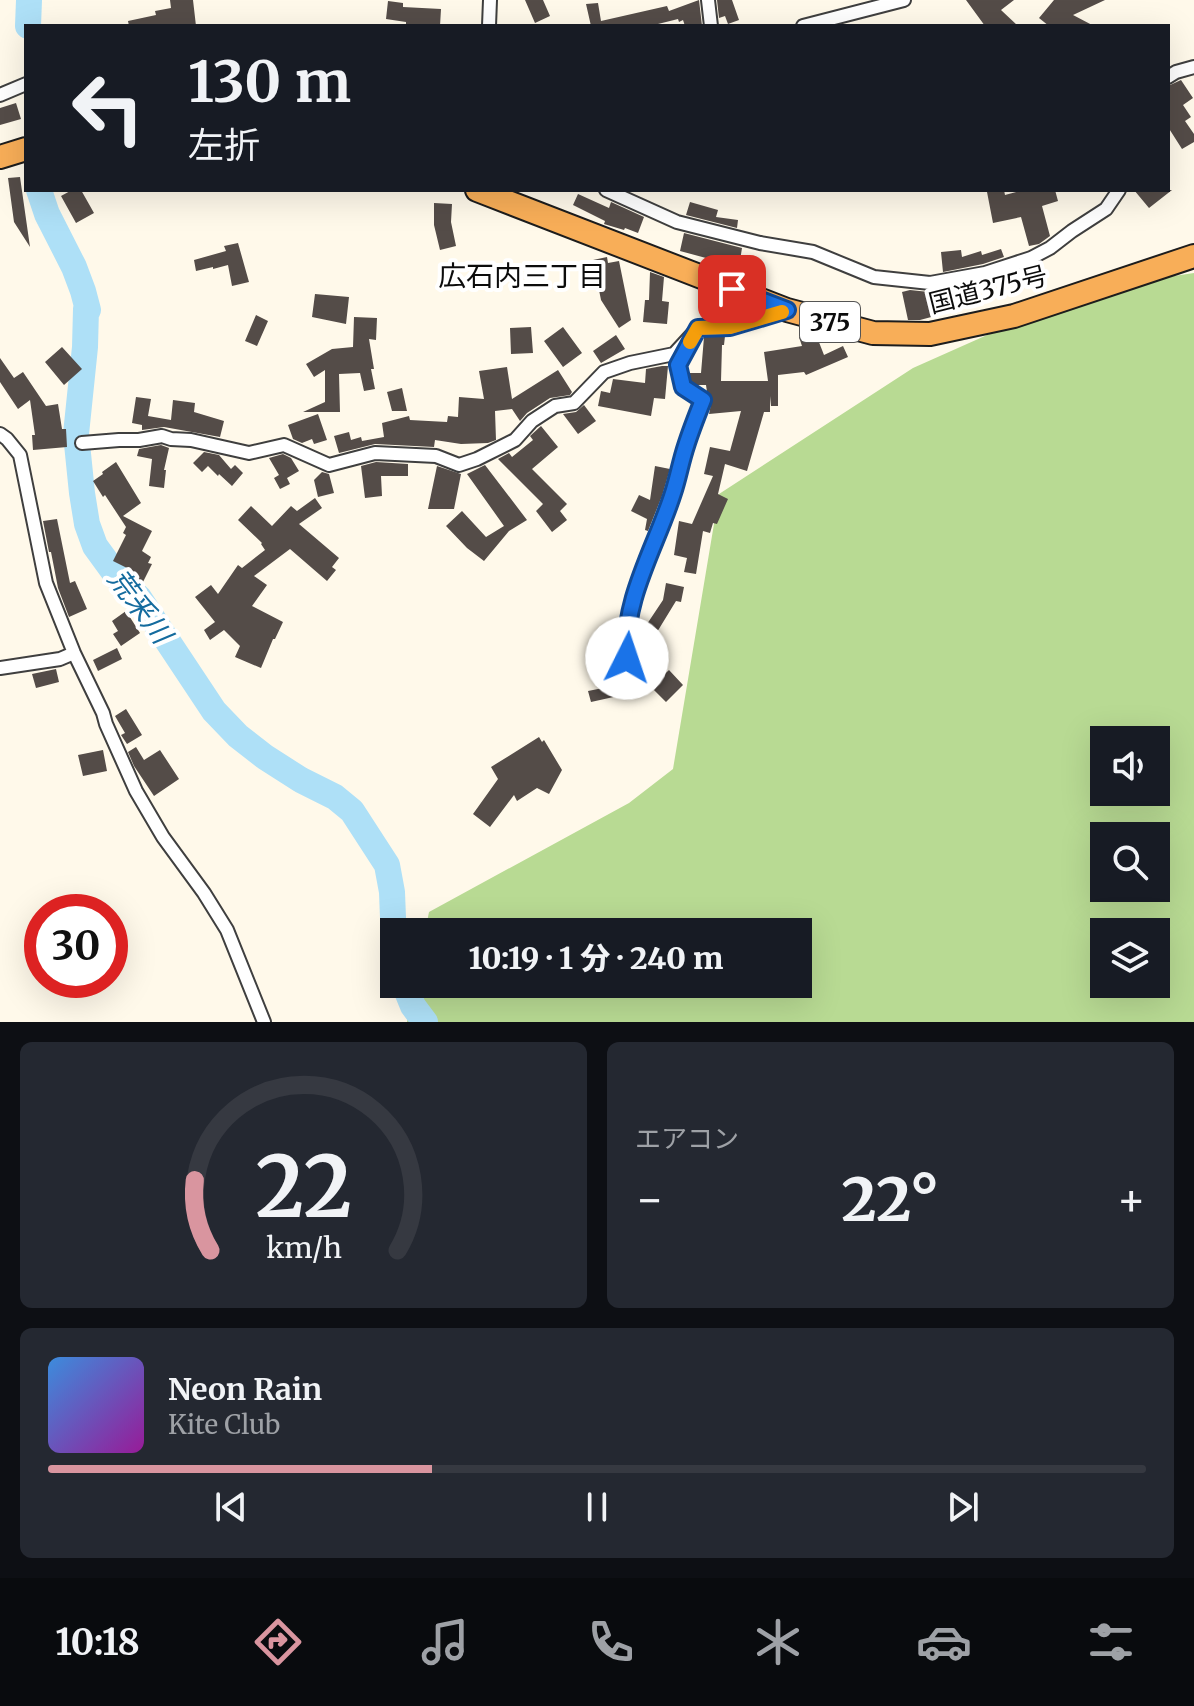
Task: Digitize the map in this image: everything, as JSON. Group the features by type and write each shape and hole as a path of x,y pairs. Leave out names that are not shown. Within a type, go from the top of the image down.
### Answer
{"highway":[{"name":"国道375号","path":"482,192 787,310 873,333 930,334 1014,316 1194,256"}],"street":[{"path":"489,24 490,0"},
{"path":"708,0 711,24"},
{"path":"811,24 904,0"},
{"path":"1170,76 1194,67"},
{"path":"0,95 24,85"},
{"path":"610,192 677,222 760,243 813,252 874,277 930,283 985,273 1031,258 1106,209 1118,192"},
{"path":"82,443 162,436 249,453 284,445 329,465 375,453 436,456 459,465 515,440 532,421 555,406 574,403 604,372 674,354 698,328 730,327 787,310"},
{"path":"632,687 626,642 632,608 703,400 683,387 678,365 698,328"},
{"path":"0,434 20,455 46,583 74,653 136,791 163,837 227,930 264,1022"},
{"path":"0,668 60,659 74,653"}],"green space":[{"path":"1194,273 1194,1022 407,1022 412,998 812,998 812,918 428,918 429,912 629,803 673,769 719,494 913,368 1093,288"}],"building":[{"path":"170,0 193,0 196,24 129,24 128,21 171,8"},
{"path":"525,0 543,0 550,16 535,23"},
{"path":"699,0 702,24 684,24 678,19 658,24 591,24 586,4 598,3 601,21 667,6 669,11"},
{"path":"717,0 732,0 739,20 728,24 725,16 719,18"},
{"path":"966,0 1014,0 1001,10 1016,24 984,24"},
{"path":"1054,0 1105,0 1073,15 1090,24 1046,24 1039,18"},
{"path":"388,1 403,3 403,7 441,9 440,24 406,24 386,19"},
{"path":"1181,80 1193,98 1183,105 1191,117 1185,121 1194,134 1194,142 1182,149 1170,130 1170,85"},
{"path":"16,103 21,119 0,125 0,108"},
{"path":"20,177 30,247 14,222 8,178"},
{"path":"68,192 82,192 94,213 76,223 61,196"},
{"path":"987,192 1004,192 1005,195 1056,192 1058,201 1042,206 1050,236 1039,244 1029,246 1021,217 993,223"},
{"path":"1136,192 1169,192 1149,208"},
{"path":"578,194 609,208 611,202 644,217 638,233 604,224 605,221 573,205"},
{"path":"690,202 718,210 716,217 738,220 737,228 686,215"},
{"path":"434,203 452,204 451,222 456,246 440,250 434,225"},
{"path":"684,233 742,248 739,267 705,261 706,258 680,251"},
{"path":"238,243 249,282 232,286 228,265 196,271 194,260 226,251 224,246"},
{"path":"1001,249 1004,257 943,272 941,252 961,250 962,257"},
{"path":"607,257 608,263 619,261 631,320 619,328 601,300 593,260"},
{"path":"650,272 664,277 662,301 669,302 667,324 643,322 645,300 649,300"},
{"path":"902,292 929,292 935,316 908,320"},
{"path":"315,294 349,297 346,324 312,317"},
{"path":"707,294 730,303 726,318 704,319"},
{"path":"256,315 268,321 257,346 245,341"},
{"path":"354,317 377,318 376,340 369,339 375,389 364,391 360,373 339,374 340,412 303,412 325,402 325,370 314,377 306,364 332,349 353,347"},
{"path":"531,327 533,353 511,354 510,328"},
{"path":"563,327 582,353 563,367 544,341"},
{"path":"815,332 824,355 843,346 848,357 806,375 804,372 778,375 778,406 771,406 770,396 770,412 764,412 747,471 725,464 718,494 728,499 710,533 703,531 696,574 684,572 687,558 674,555 679,521 692,524 713,476 704,474 710,447 730,451 741,411 709,414 712,399 706,385 696,385 691,381 689,373 701,373 704,337 725,336 721,381 768,381 764,352 802,346 799,337"},
{"path":"616,335 625,349 601,363 593,351"},
{"path":"62,347 82,369 64,385 45,362"},
{"path":"0,358 14,378 23,372 46,406 58,404 62,429 66,429 67,447 33,450 32,435 35,435 30,400 18,409 0,382"},
{"path":"668,366 665,399 654,398 651,416 598,406 601,391 610,393 613,379 645,383 646,369"},
{"path":"507,367 512,399 558,370 572,392 550,398 520,421 512,409 495,411 496,440 488,443 461,444 435,440 434,447 375,444 339,453 334,436 349,432 351,440 361,437 362,441 384,437 382,423 409,416 410,420 447,422 448,416 458,417 459,397 484,399 479,371"},
{"path":"402,388 407,411 392,411 387,392"},
{"path":"136,397 151,399 148,416 171,420 173,400 195,403 194,412 224,421 220,437 164,427 142,430 142,425 132,423"},
{"path":"584,405 596,421 578,434 563,414 576,412"},
{"path":"318,414 327,440 314,444 312,439 302,443 293,439 288,425"},
{"path":"541,426 558,447 532,469 567,504 560,511 567,520 552,532 536,511 543,504 498,459 509,453 512,457 533,440 530,436"},
{"path":"161,445 169,448 164,488 149,486 152,459 137,456 139,449"},
{"path":"204,452 219,455 231,469 235,465 243,473 232,486 208,466 202,472 193,463"},
{"path":"283,454 291,458 299,471 287,478 290,484 280,489 274,478 279,475 269,458"},
{"path":"116,462 141,503 123,516 152,531 142,551 151,557 148,563 152,564 143,582 127,573 129,569 113,561 126,535 123,533 126,527 93,481"},
{"path":"376,462 408,464 408,476 381,476 382,496 365,498 361,466"},
{"path":"485,465 527,520 509,531 484,561 446,526 462,511 486,537 504,526 467,474"},
{"path":"437,466 461,474 454,509 428,509"},
{"path":"655,466 670,469 648,531 645,530 647,519 631,511 639,495 650,500"},
{"path":"322,472 329,474 334,493 318,497 314,480"},
{"path":"315,498 322,508 299,524 339,558 332,567 336,570 327,581 290,549 254,576 267,585 252,606 283,622 261,668 235,657 240,646 224,630 210,640 204,630 215,622 195,597 211,585 218,594 238,565 242,568 265,550 262,543 238,520 251,506 272,526 291,506 297,511"},
{"path":"57,519 70,583 75,581 87,609 69,617 58,588 43,521"},
{"path":"666,583 684,587 681,602 676,601 654,637 643,630 663,600"},
{"path":"126,611 140,633 121,646 113,634 118,631 112,621"},
{"path":"117,648 122,659 98,671 93,660"},
{"path":"56,669 59,682 36,688 32,674"},
{"path":"669,670 683,685 666,702 651,687"},
{"path":"620,673 627,694 591,702 588,691 603,688 601,677"},
{"path":"126,709 142,735 127,744 121,735 125,733 115,716"},
{"path":"539,737 562,770 549,794 537,788 517,801 514,795 490,827 473,814 498,779 491,767"},
{"path":"136,747 144,760 160,750 179,779 154,796 128,752"},
{"path":"103,750 107,771 83,776 78,755"}],"waterway":[{"name":"荒釆川","path":"28,24 29,0"},
{"name":"荒釆川","path":"40,192 47,214 74,267 88,310 76,434 87,524 95,546 119,579 139,598 214,711 238,736 265,757 335,797 352,811 387,865 393,918"},
{"name":"荒釆川","path":"410,998 425,1022"}],"slow traffic":[{"path":"690,342 698,328 730,327 782,312"}],"district":[{"name":"広石内三丁目","path":"522,276"}],"route":[{"path":"627,658 626,642 632,608 703,400 683,387 678,365 698,328 730,327 787,310 732,289"}]}
